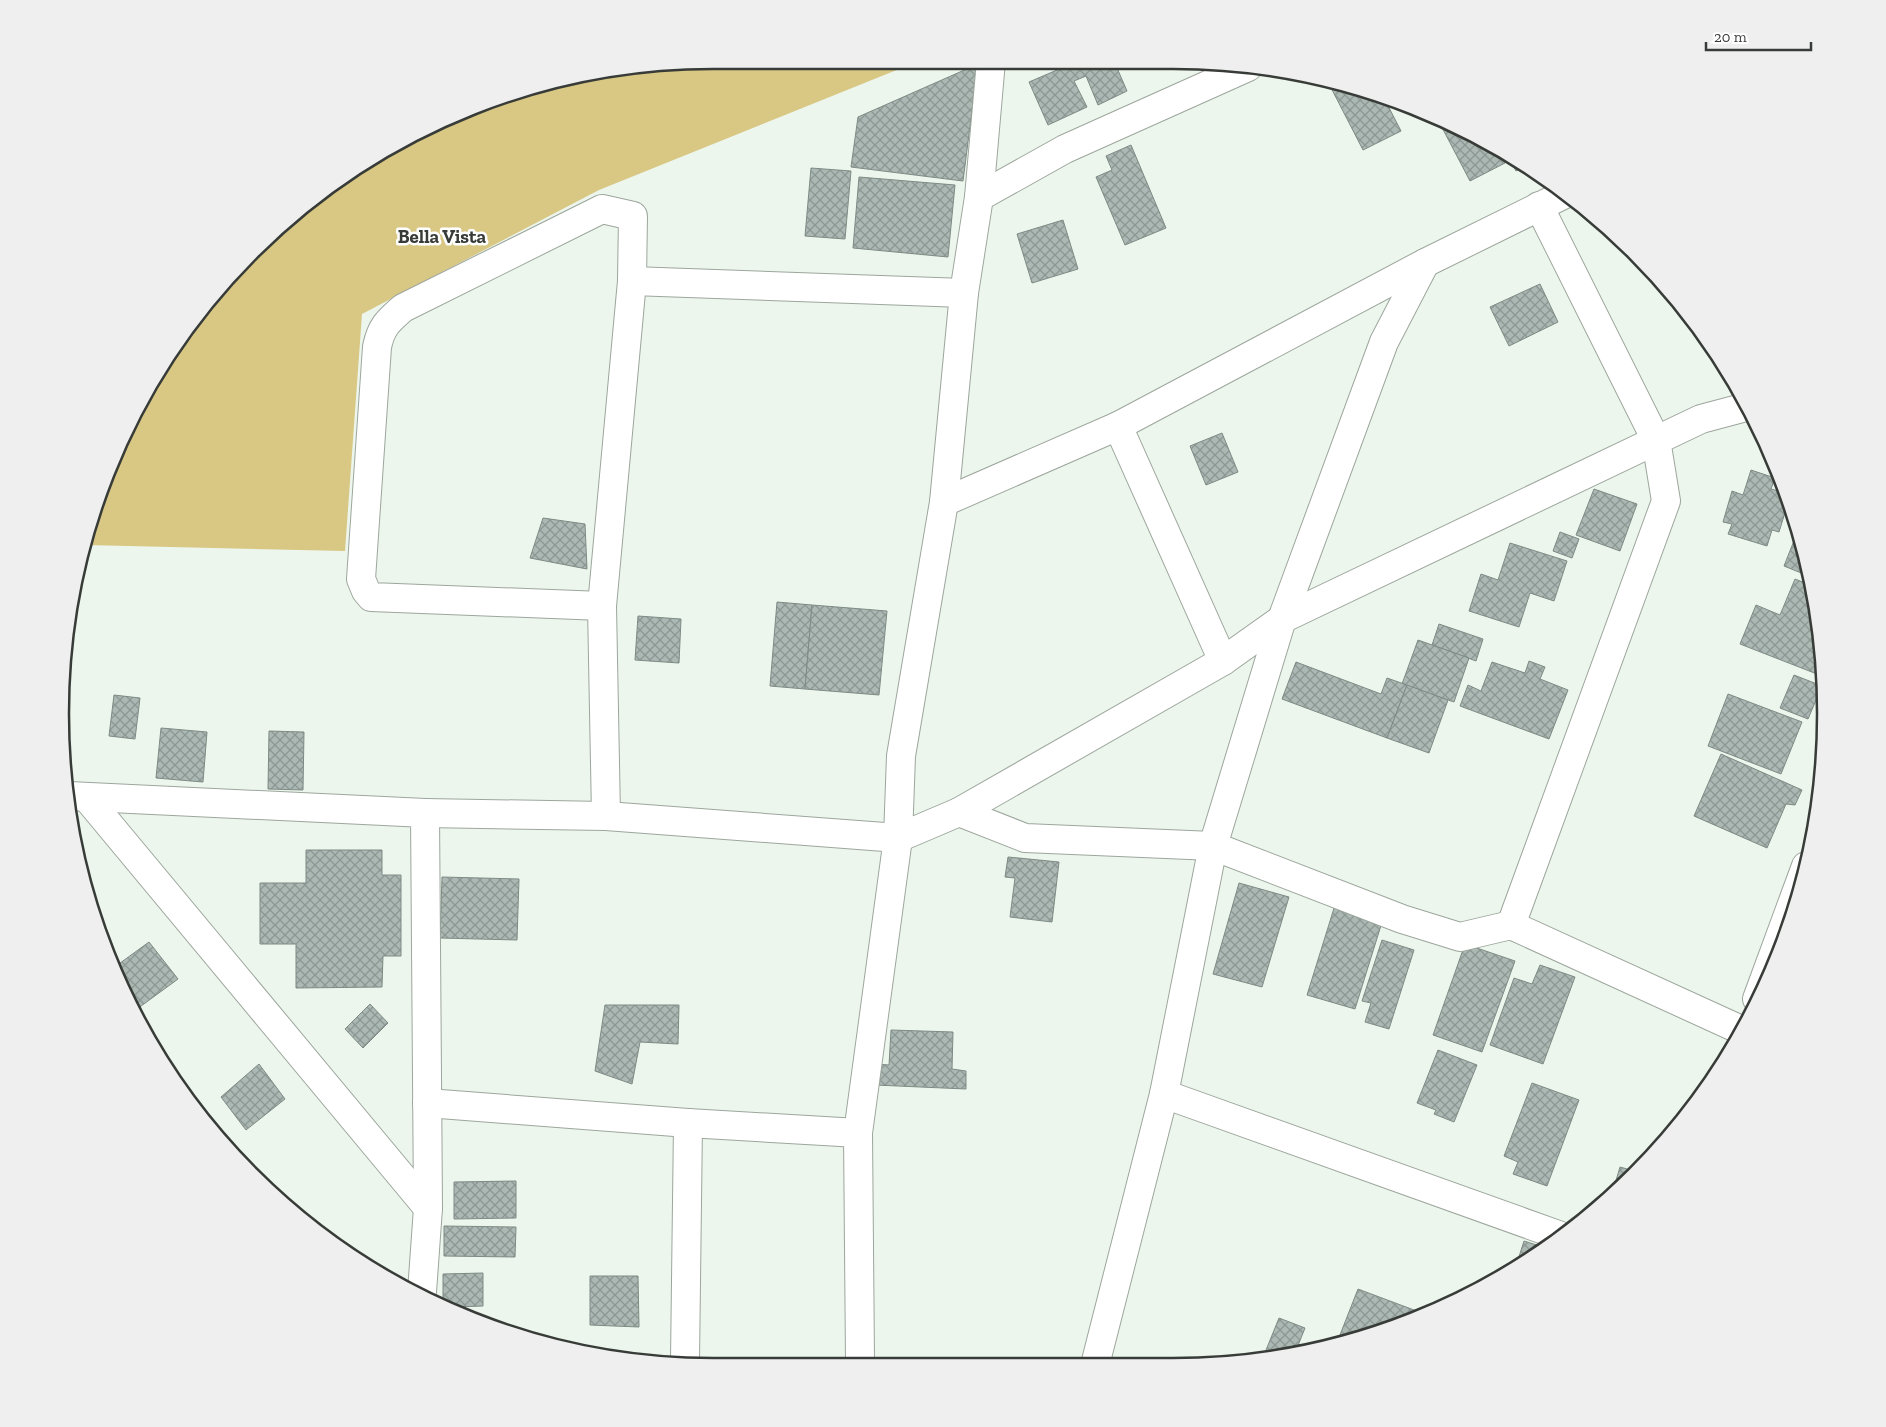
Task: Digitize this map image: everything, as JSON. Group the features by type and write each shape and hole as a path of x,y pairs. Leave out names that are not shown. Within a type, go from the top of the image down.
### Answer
{"street":[{"path":"860,1358 858,1133 898,838 901,756 944,502 964,293 979,197 990,69"},
{"path":"979,197 1065,149 1237,72"},
{"path":"944,502 1118,426 1425,263 1558,197"},
{"path":"1510,926 1666,500 1656,440 1539,206"},
{"path":"602,606 371,597 360,579 377,347 380,332 388,320 403,308 602,209 633,216 632,281 602,606 606,816"},
{"path":"1097,1358 1164,1094 1213,846 1282,619 1384,342 1425,263"},
{"path":"632,281 964,293"},
{"path":"78,797 426,813 606,816 898,838 959,812 1223,661 1282,619 1701,419 1740,408"},
{"path":"1118,426 1223,661"},
{"path":"78,797 428,1208"},
{"path":"959,812 1026,838 1213,846 1402,918 1460,937 1510,926 1736,1028"},
{"path":"422,1289 428,1208 426,813"},
{"path":"1164,1094 1554,1233"},
{"path":"428,1103 688,1123 858,1133"},
{"path":"685,1357 688,1123"}],"shaded area":[{"path":"899,69 599,190 362,314 345,551 92,545 103,506 135,428 177,355 229,288 288,229 355,177 428,135 506,103 547,91 629,74 671,70"}],"building":[{"path":"967,69 977,69 963,181 851,167 858,117"},
{"path":"1059,69 1117,69 1127,91 1098,105 1086,76 1074,81 1087,107 1048,125 1029,82"},
{"path":"1332,89 1388,106 1401,131 1363,150"},
{"path":"1442,128 1495,155 1505,163 1470,181"},
{"path":"1131,145 1166,228 1125,245 1096,177 1112,170 1106,156"},
{"path":"811,168 851,171 845,239 805,236"},
{"path":"859,177 955,185 948,257 853,248"},
{"path":"1063,220 1078,269 1032,283 1017,234"},
{"path":"1540,284 1558,322 1509,346 1490,307"},
{"path":"1222,433 1238,472 1206,485 1190,446"},
{"path":"1751,470 1772,477 1774,482 1771,489 1777,491 1785,513 1779,532 1772,530 1767,546 1728,534 1732,524 1723,522 1732,491 1743,495"},
{"path":"1594,489 1637,504 1620,551 1576,535"},
{"path":"543,518 585,524 587,569 530,558"},
{"path":"1560,532 1579,539 1572,558 1553,551"},
{"path":"1794,542 1801,573 1784,566"},
{"path":"1510,543 1567,561 1554,601 1530,593 1519,627 1469,611 1481,574 1498,580"},
{"path":"1795,579 1804,582 1812,629 1816,674 1740,644 1756,605 1780,615"},
{"path":"777,602 812,605 805,689 770,686"},
{"path":"812,605 887,611 879,695 805,689"},
{"path":"638,616 681,619 679,663 635,660"},
{"path":"1439,624 1483,639 1476,661 1432,645"},
{"path":"1418,640 1469,658 1454,702 1402,684"},
{"path":"1529,661 1545,667 1540,679 1568,690 1549,739 1460,706 1468,685 1481,691 1492,662 1525,673"},
{"path":"1296,662 1381,694 1387,678 1407,685 1387,738 1282,699"},
{"path":"1794,675 1816,684 1817,699 1808,719 1780,708"},
{"path":"1407,685 1448,700 1429,753 1387,738"},
{"path":"1728,694 1802,722 1781,774 1708,746"},
{"path":"114,695 140,698 135,739 109,736"},
{"path":"161,728 207,732 203,782 156,778"},
{"path":"269,731 304,732 303,790 268,789"},
{"path":"1721,754 1802,790 1795,805 1786,804 1767,848 1694,816"},
{"path":"306,850 382,850 382,875 401,875 401,956 383,956 382,987 296,988 296,944 260,944 260,883 306,883"},
{"path":"1008,857 1059,862 1052,922 1010,917 1015,878 1005,877"},
{"path":"442,877 519,879 517,940 440,938"},
{"path":"1239,883 1289,897 1262,987 1213,974"},
{"path":"1335,905 1383,919 1355,1009 1307,995"},
{"path":"1382,940 1414,950 1389,1029 1365,1022 1371,1003 1362,1001"},
{"path":"149,942 178,979 139,1007 120,963"},
{"path":"1465,944 1515,961 1482,1052 1433,1035"},
{"path":"1540,965 1575,977 1543,1064 1490,1045 1514,978 1532,984"},
{"path":"370,1004 388,1023 363,1048 345,1029"},
{"path":"605,1005 679,1005 678,1044 640,1042 632,1084 595,1071"},
{"path":"891,1030 953,1032 952,1069 966,1071 966,1089 875,1085 875,1064 889,1065"},
{"path":"1438,1050 1477,1065 1454,1122 1434,1114 1436,1110 1417,1103"},
{"path":"259,1064 285,1099 246,1130 221,1097"},
{"path":"1532,1083 1579,1100 1547,1186 1513,1174 1518,1162 1504,1156"},
{"path":"1620,1167 1628,1169 1616,1181"},
{"path":"516,1181 516,1218 454,1219 454,1182"},
{"path":"444,1226 516,1227 515,1257 444,1256"},
{"path":"1524,1241 1537,1245 1531,1250 1519,1258"},
{"path":"483,1273 483,1306 462,1307 443,1299 443,1274"},
{"path":"590,1276 638,1276 639,1327 590,1325"},
{"path":"1358,1289 1415,1310 1380,1324 1340,1336"},
{"path":"1279,1318 1305,1328 1298,1346 1265,1352"}],"district":[{"name":"Bella Vista","path":"442,236"}]}
